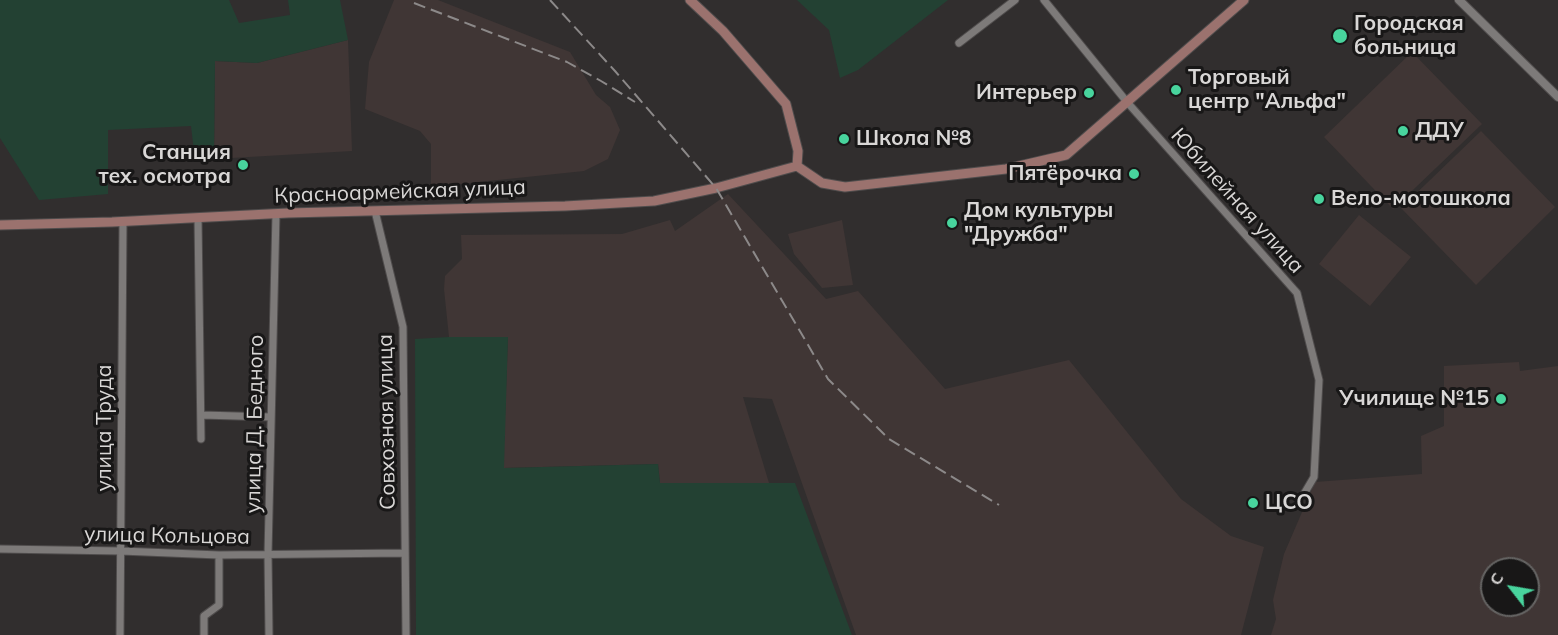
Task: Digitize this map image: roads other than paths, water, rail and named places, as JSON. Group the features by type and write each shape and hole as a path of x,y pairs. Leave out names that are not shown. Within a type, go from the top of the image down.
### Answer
{"main road":[{"path":"690,0 723,31 786,104 798,151 797,166 822,183 844,187 1006,169 1066,155 1244,0"},
{"name":"Красноармейская улица","path":"0,225 654,201 716,188 797,166"}],"street":[{"path":"959,42 1015,0"},
{"name":"Юбилейная улица","path":"1044,0 1127,102 1297,293 1319,380 1314,477 1304,494"},
{"path":"1459,0 1558,97"},
{"name":"Совхозная улица","path":"375,211 403,327 406,635"},
{"name":"улица Д. Бедного","path":"269,635 268,554 276,214"},
{"path":"198,218 201,439"},
{"name":"улица Труда","path":"120,635 123,221"},
{"path":"202,415 271,417"},
{"name":"улица Кольцова","path":"0,549 219,555 405,553"},
{"path":"204,635 204,616 219,605 219,555"}],"railway":[{"path":"550,0 716,188 828,379 889,439 999,505"},
{"path":"414,3 567,62 635,102"}],"place":[{"name":"Городская больница","path":"1340,36"},
{"name":"Торговый центр \"Альфа\"","path":"1176,90"},
{"name":"Интерьер","path":"1089,93"},
{"name":"ДДУ","path":"1403,131"},
{"name":"Школа №8","path":"844,139"},
{"name":"Станция тех. осмотра","path":"243,165"},
{"name":"Пятёрочка","path":"1134,174"},
{"name":"Вело-мотошкола","path":"1319,199"},
{"name":"Дом культуры \"Дружба\"","path":"952,223"},
{"name":"Училище №15","path":"1501,399"},
{"name":"ЦСО","path":"1253,503"}]}
